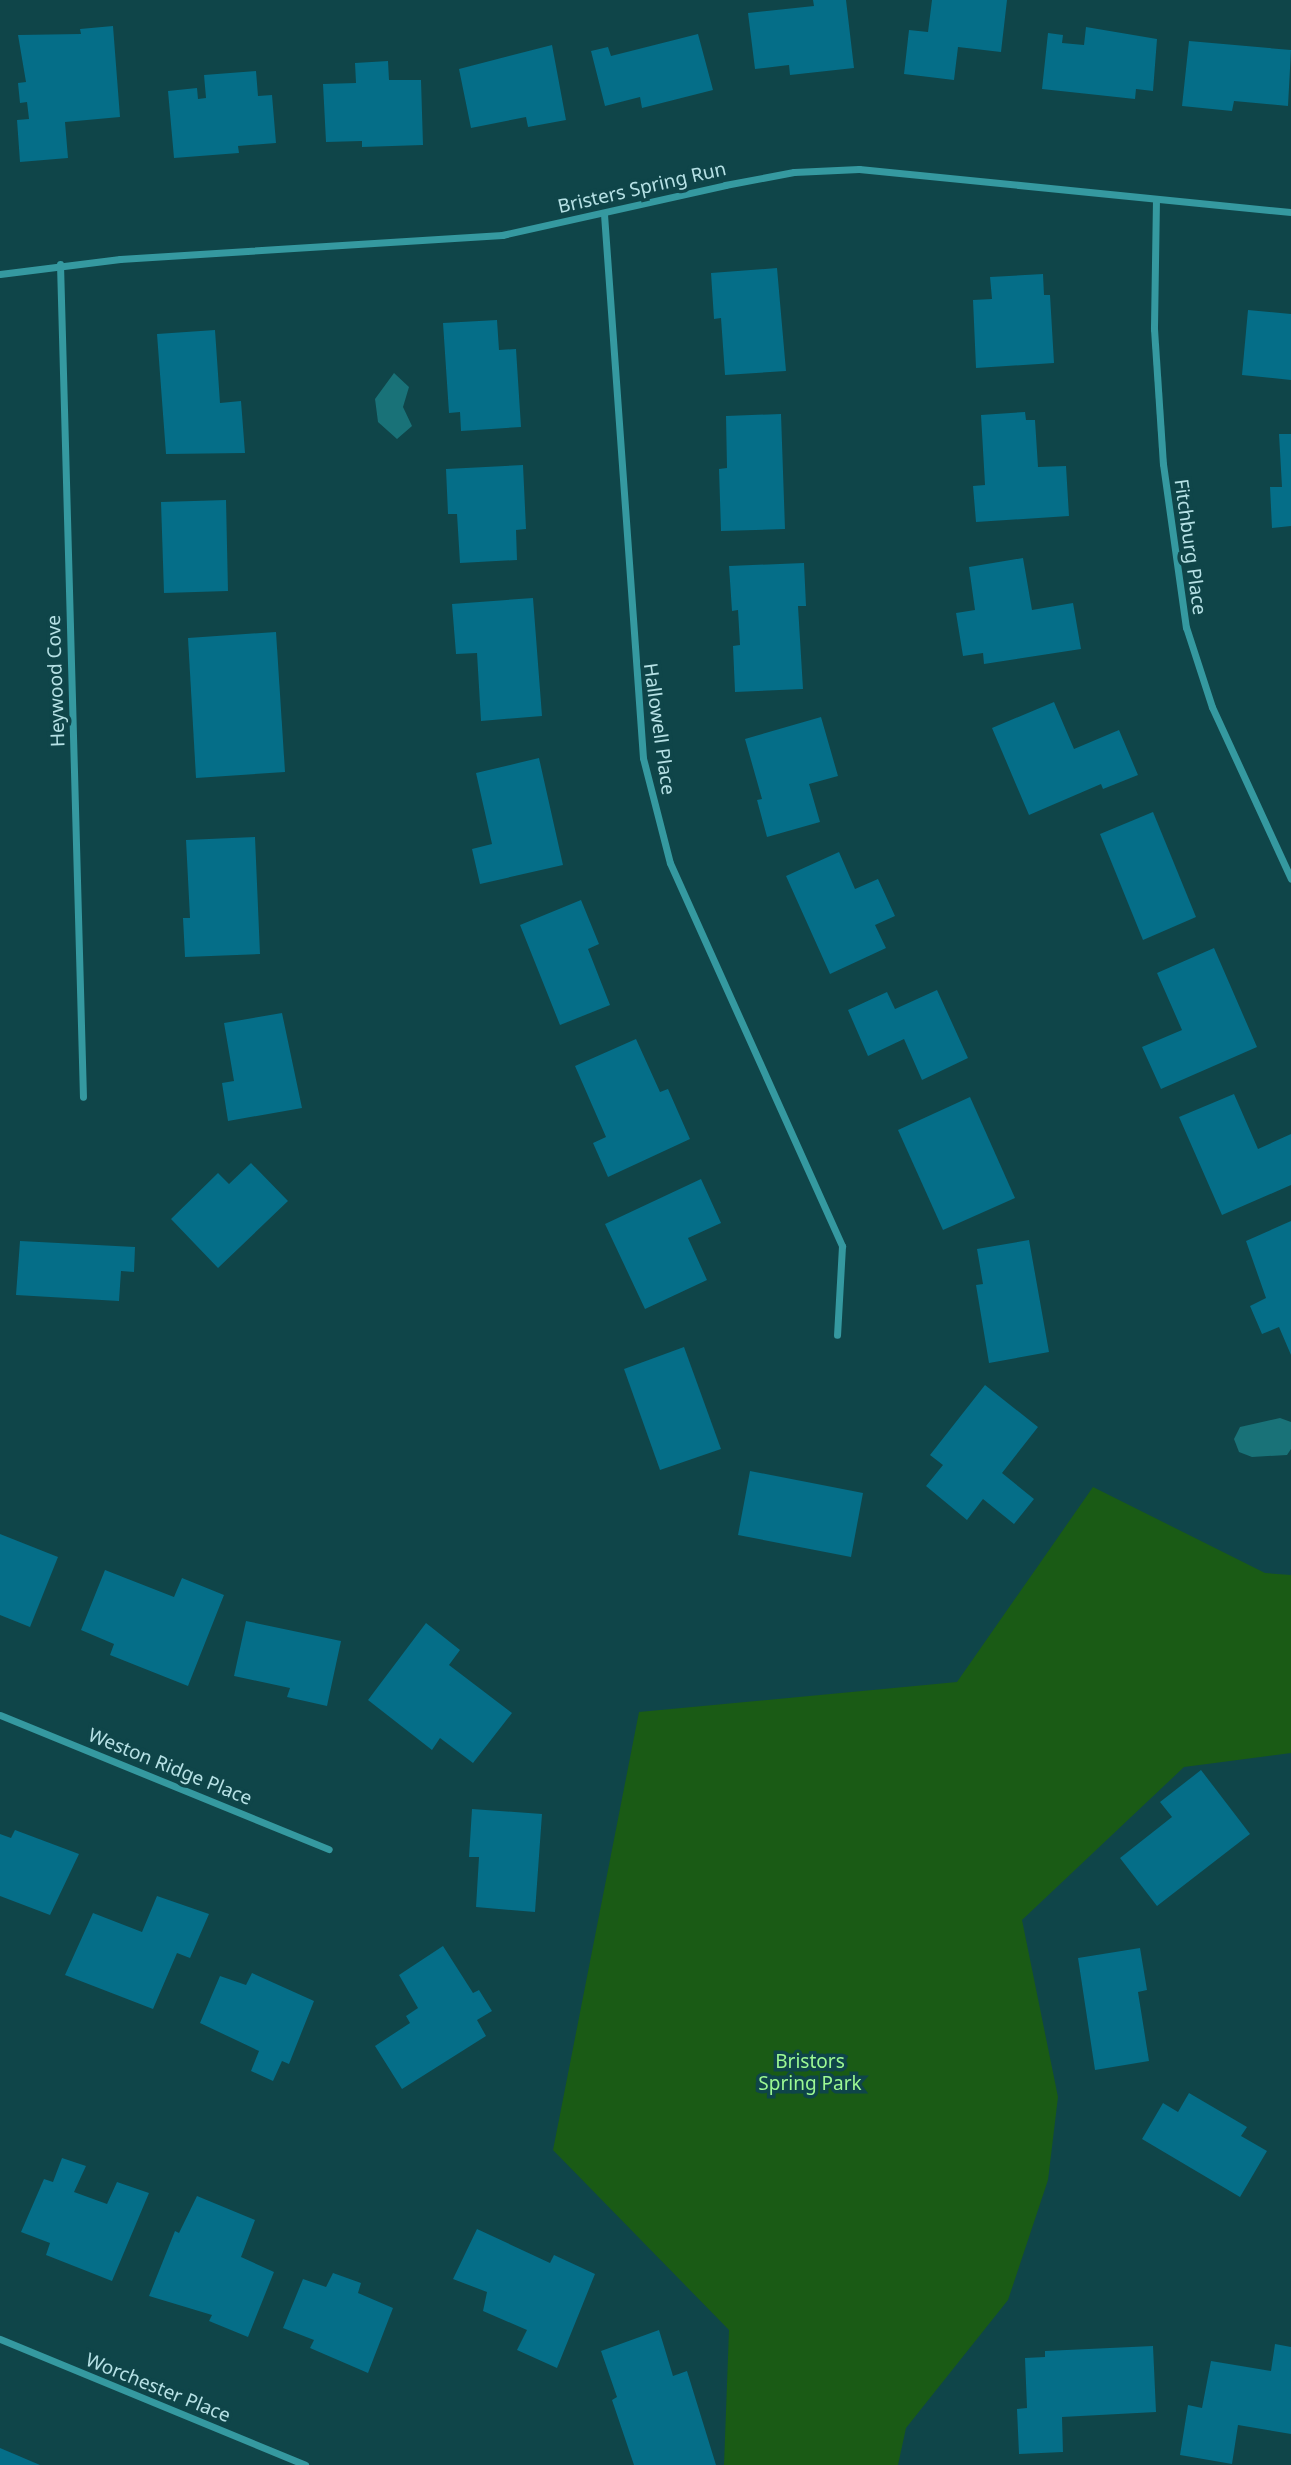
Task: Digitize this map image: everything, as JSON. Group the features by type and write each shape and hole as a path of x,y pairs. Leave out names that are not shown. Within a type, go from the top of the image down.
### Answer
{"street":[{"name":"Bristers Spring Run","path":"0,274 60,264 502,235 794,172 859,169 1291,212"},
{"name":"Fitchburg Place","path":"1156,199 1154,329 1162,451 1186,627 1212,707 1291,879"},
{"name":"Hallowell Place","path":"604,214 643,758 670,863 842,1246 837,1335"},
{"name":"Heywood Cove","path":"60,264 83,1097"},
{"name":"Weston Ridge Place","path":"0,1715 329,1849"},
{"name":"Worchester Place","path":"0,2339 305,2465"}],"green space":[{"name":"Bristors Spring Park","path":"1093,1487 1265,1573 1291,1575 1291,1753 1184,1767 1022,1920 1058,2097 1048,2180 1008,2300 906,2428 898,2465 724,2465 729,2330 553,2150 639,1712 957,1682"}],"water":[{"path":"394,373 409,387 403,407 412,426 397,439 378,422 375,399"},
{"path":"1280,1418 1291,1422 1291,1449 1287,1455 1252,1457 1239,1452 1234,1439 1240,1427"}],"building":[{"path":"813,0 846,0 854,68 790,75 789,65 755,69 748,13 814,6"},
{"path":"932,0 1007,0 1001,52 958,47 954,80 904,74 909,30 928,32"},
{"path":"113,26 120,117 65,122 68,158 20,162 17,120 29,119 27,102 20,103 18,83 26,82 18,35 81,34 80,29"},
{"path":"1086,27 1157,39 1153,91 1136,89 1135,99 1042,89 1048,33 1063,35 1062,43 1084,45"},
{"path":"698,34 713,90 642,108 640,97 605,106 591,51 608,47 611,56"},
{"path":"1189,41 1291,50 1288,106 1234,101 1232,111 1182,106"},
{"path":"552,45 566,120 528,127 526,117 471,128 459,69"},
{"path":"388,61 389,80 421,80 423,145 362,147 362,141 326,142 323,84 356,83 355,63"},
{"path":"256,71 258,96 272,95 276,143 238,146 239,153 174,158 168,91 197,88 198,99 206,98 204,75"},
{"path":"777,268 786,371 725,375 721,318 714,319 711,273"},
{"path":"1043,274 1044,295 1050,295 1054,363 976,368 973,300 992,299 990,277"},
{"path":"1248,310 1291,314 1291,380 1242,375"},
{"path":"497,320 499,350 516,349 521,427 461,431 460,412 449,413 443,323"},
{"path":"215,330 220,403 241,401 245,453 166,454 157,334"},
{"path":"1025,412 1026,420 1035,420 1038,467 1066,466 1069,516 976,522 973,486 985,485 981,415"},
{"path":"781,414 785,529 721,531 719,469 727,468 726,416"},
{"path":"1279,434 1291,434 1291,526 1272,528 1270,487 1282,487"},
{"path":"523,465 526,529 516,530 517,560 460,563 457,514 448,514 446,469"},
{"path":"226,500 228,591 164,593 161,502"},
{"path":"1023,558 1032,610 1073,603 1081,649 984,664 983,653 963,656 956,613 975,610 969,567"},
{"path":"804,563 806,606 798,606 803,689 735,692 733,646 740,645 738,610 732,611 729,566"},
{"path":"533,598 542,716 481,721 477,653 456,654 452,604"},
{"path":"276,632 285,772 196,778 188,638"},
{"path":"1054,702 1074,749 1119,730 1138,775 1103,789 1101,784 1029,815 992,728"},
{"path":"821,717 838,776 809,784 820,822 767,837 757,800 762,799 745,739"},
{"path":"539,758 563,865 480,884 472,849 492,844 476,773"},
{"path":"1153,812 1196,917 1143,940 1100,834"},
{"path":"255,837 260,954 185,957 183,918 190,918 186,840"},
{"path":"839,852 855,889 878,879 895,916 875,925 886,948 830,974 786,876"},
{"path":"581,900 599,944 588,949 610,1005 560,1025 520,925"},
{"path":"1214,948 1257,1047 1161,1089 1142,1047 1182,1030 1157,973"},
{"path":"937,990 968,1058 922,1080 904,1039 868,1056 848,1010 887,992 895,1009"},
{"path":"282,1013 302,1108 228,1121 222,1083 234,1081 224,1023"},
{"path":"636,1039 660,1092 668,1089 690,1139 608,1177 593,1143 606,1137 575,1066"},
{"path":"1234,1094 1258,1149 1291,1134 1291,1185 1222,1215 1179,1117"},
{"path":"970,1097 1015,1198 943,1230 898,1130"},
{"path":"251,1163 288,1201 218,1268 171,1219 218,1173 229,1184"},
{"path":"701,1179 721,1223 688,1238 707,1280 645,1309 605,1224"},
{"path":"1291,1221 1291,1355 1279,1327 1262,1334 1250,1306 1266,1298 1246,1241"},
{"path":"1029,1240 1049,1352 989,1363 976,1285 983,1284 977,1249"},
{"path":"20,1241 135,1247 134,1272 121,1271 119,1301 16,1295"},
{"path":"684,1347 721,1449 660,1470 624,1369"},
{"path":"985,1385 1038,1427 1002,1473 1034,1499 1014,1524 983,1499 967,1520 926,1486 943,1465 930,1455"},
{"path":"750,1471 863,1493 851,1557 738,1535"},
{"path":"0,1534 58,1557 30,1627 0,1615"},
{"path":"105,1570 174,1597 182,1578 224,1595 188,1686 110,1655 114,1644 81,1630"},
{"path":"246,1621 341,1641 327,1706 287,1697 290,1688 234,1676"},
{"path":"426,1623 460,1650 449,1665 512,1713 473,1763 440,1738 432,1750 368,1700"},
{"path":"1201,1770 1250,1834 1157,1906 1120,1858 1172,1817 1160,1802"},
{"path":"472,1809 542,1814 535,1912 476,1907 479,1857 469,1857"},
{"path":"15,1830 79,1854 50,1915 0,1896 0,1834 11,1838"},
{"path":"157,1896 209,1914 190,1958 177,1953 153,2009 65,1975 93,1913 142,1932"},
{"path":"443,1946 473,1993 479,1990 492,2011 477,2020 486,2036 402,2089 375,2046 410,2023 406,2016 418,2008 399,1975"},
{"path":"1140,1948 1147,1990 1138,1992 1149,2061 1095,2070 1078,1958"},
{"path":"252,1973 314,2001 289,2064 282,2061 273,2081 251,2071 259,2051 200,2023 220,1976 246,1985"},
{"path":"1189,2093 1247,2127 1241,2136 1267,2151 1240,2197 1142,2139 1163,2103 1178,2112"},
{"path":"62,2158 86,2166 74,2192 107,2204 117,2182 149,2193 112,2281 46,2255 50,2243 21,2232 44,2179 53,2182"},
{"path":"197,2196 255,2220 241,2257 274,2272 248,2337 209,2321 212,2315 149,2296 175,2231 179,2233"},
{"path":"477,2229 550,2263 554,2255 595,2274 557,2368 517,2350 527,2330 483,2311 487,2292 453,2279"},
{"path":"333,2273 361,2283 358,2293 393,2308 368,2373 310,2348 314,2340 283,2328 303,2279 326,2287"},
{"path":"659,2330 673,2376 687,2371 716,2465 634,2465 612,2400 617,2397 601,2351"},
{"path":"1275,2344 1291,2347 1291,2434 1238,2425 1232,2464 1180,2455 1188,2405 1202,2408 1211,2361 1271,2371"},
{"path":"1153,2346 1156,2412 1062,2417 1063,2452 1019,2454 1017,2409 1027,2408 1025,2358 1045,2357 1045,2351"},
{"path":"0,2448 40,2465 0,2465"}]}
